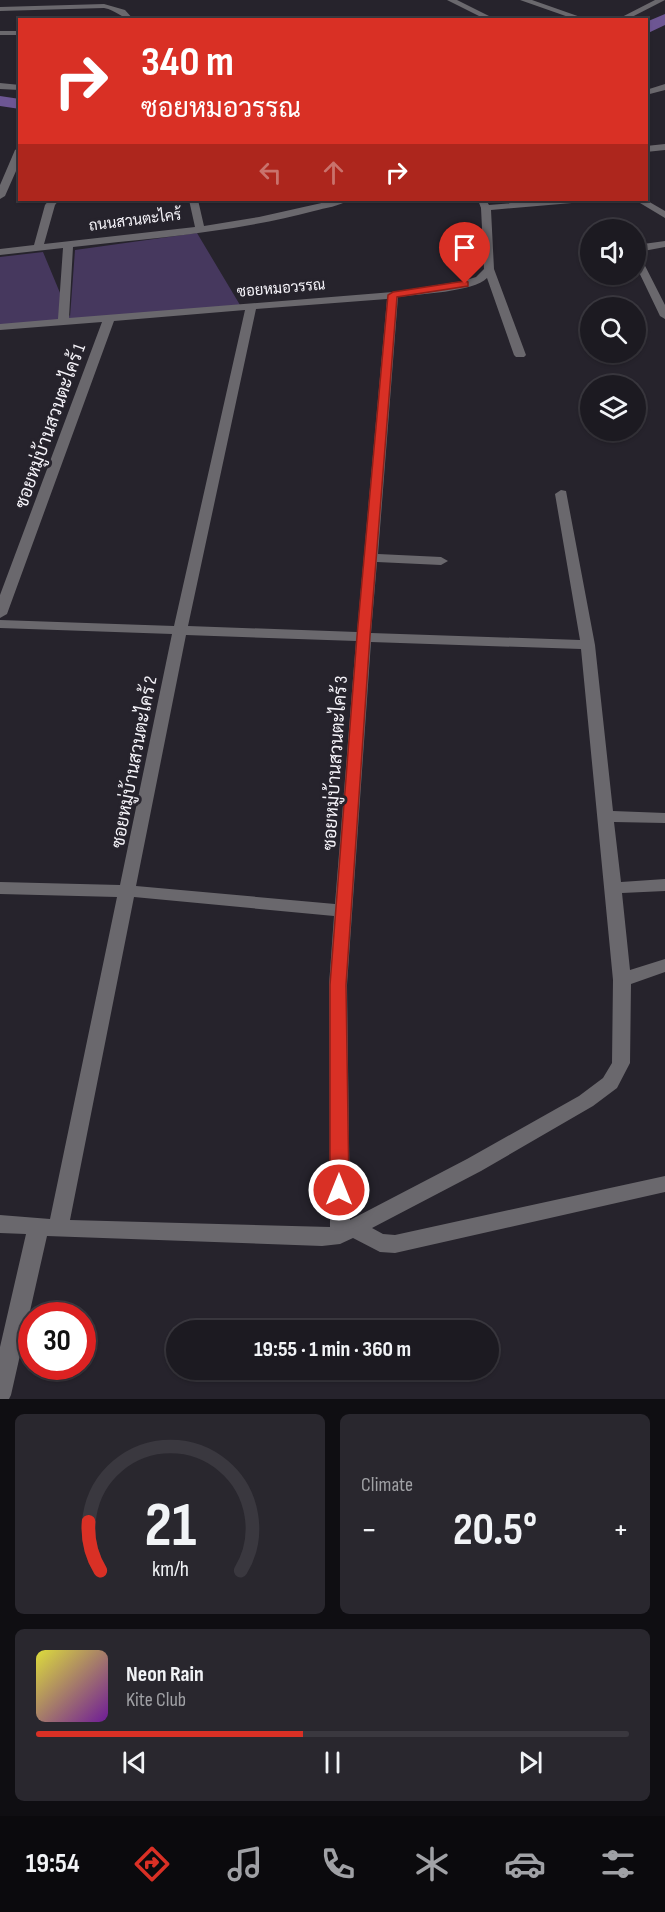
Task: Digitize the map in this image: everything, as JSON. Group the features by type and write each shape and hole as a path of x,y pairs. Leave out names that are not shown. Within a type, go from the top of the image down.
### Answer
{"street":[{"path":"451,0 490,18"},
{"path":"524,0 580,18"},
{"path":"623,18 661,0"},
{"path":"652,5 665,7"},
{"path":"0,9 104,6 119,8 129,18"},
{"path":"0,33 18,33"},
{"path":"0,86 18,88"},
{"path":"648,92 665,87"},
{"path":"648,149 665,147"},
{"path":"0,196 18,155"},
{"path":"38,247 53,201"},
{"path":"193,201 200,228"},
{"path":"520,355 489,269 484,204 550,201"},
{"path":"642,201 665,214"},
{"name":"ถนนสวนตะไคร้","path":"0,252 200,228 277,216 328,202"},
{"path":"63,322 68,243"},
{"path":"646,247 665,244"},
{"name":"ซอยหมอวรรณ","path":"0,327 393,295 465,284 480,279 489,269"},
{"path":"646,275 665,316"},
{"name":"ซอยหมู่บ้านสวนตะไคร้ 3","path":"347,1232 338,985 364,636 393,295"},
{"name":"ซอยหมู่บ้านสวนตะไคร้ 2","path":"0,1395 49,1227 128,891 180,631 252,305"},
{"name":"ซอยหมู่บ้านสวนตะไคร้ 1","path":"0,614 109,319"},
{"path":"0,1224 322,1238 347,1232 474,1165 586,1101 610,1083 621,1063 622,980 588,645 561,494"},
{"path":"371,558 441,561"},
{"path":"0,624 588,645"},
{"path":"606,816 665,818"},
{"path":"612,888 665,885"},
{"path":"0,888 128,891 344,911"},
{"path":"622,980 665,965"},
{"path":"347,1232 380,1243 406,1242 665,1184"}],"shaded area":[{"path":"197,233 240,305 0,325 0,257 43,252 70,317 75,250"}],"waterway":[{"path":"648,28 665,19"},
{"path":"0,101 18,104"}],"route":[{"path":"339,1190 338,985 364,636 393,295 465,284"}]}
